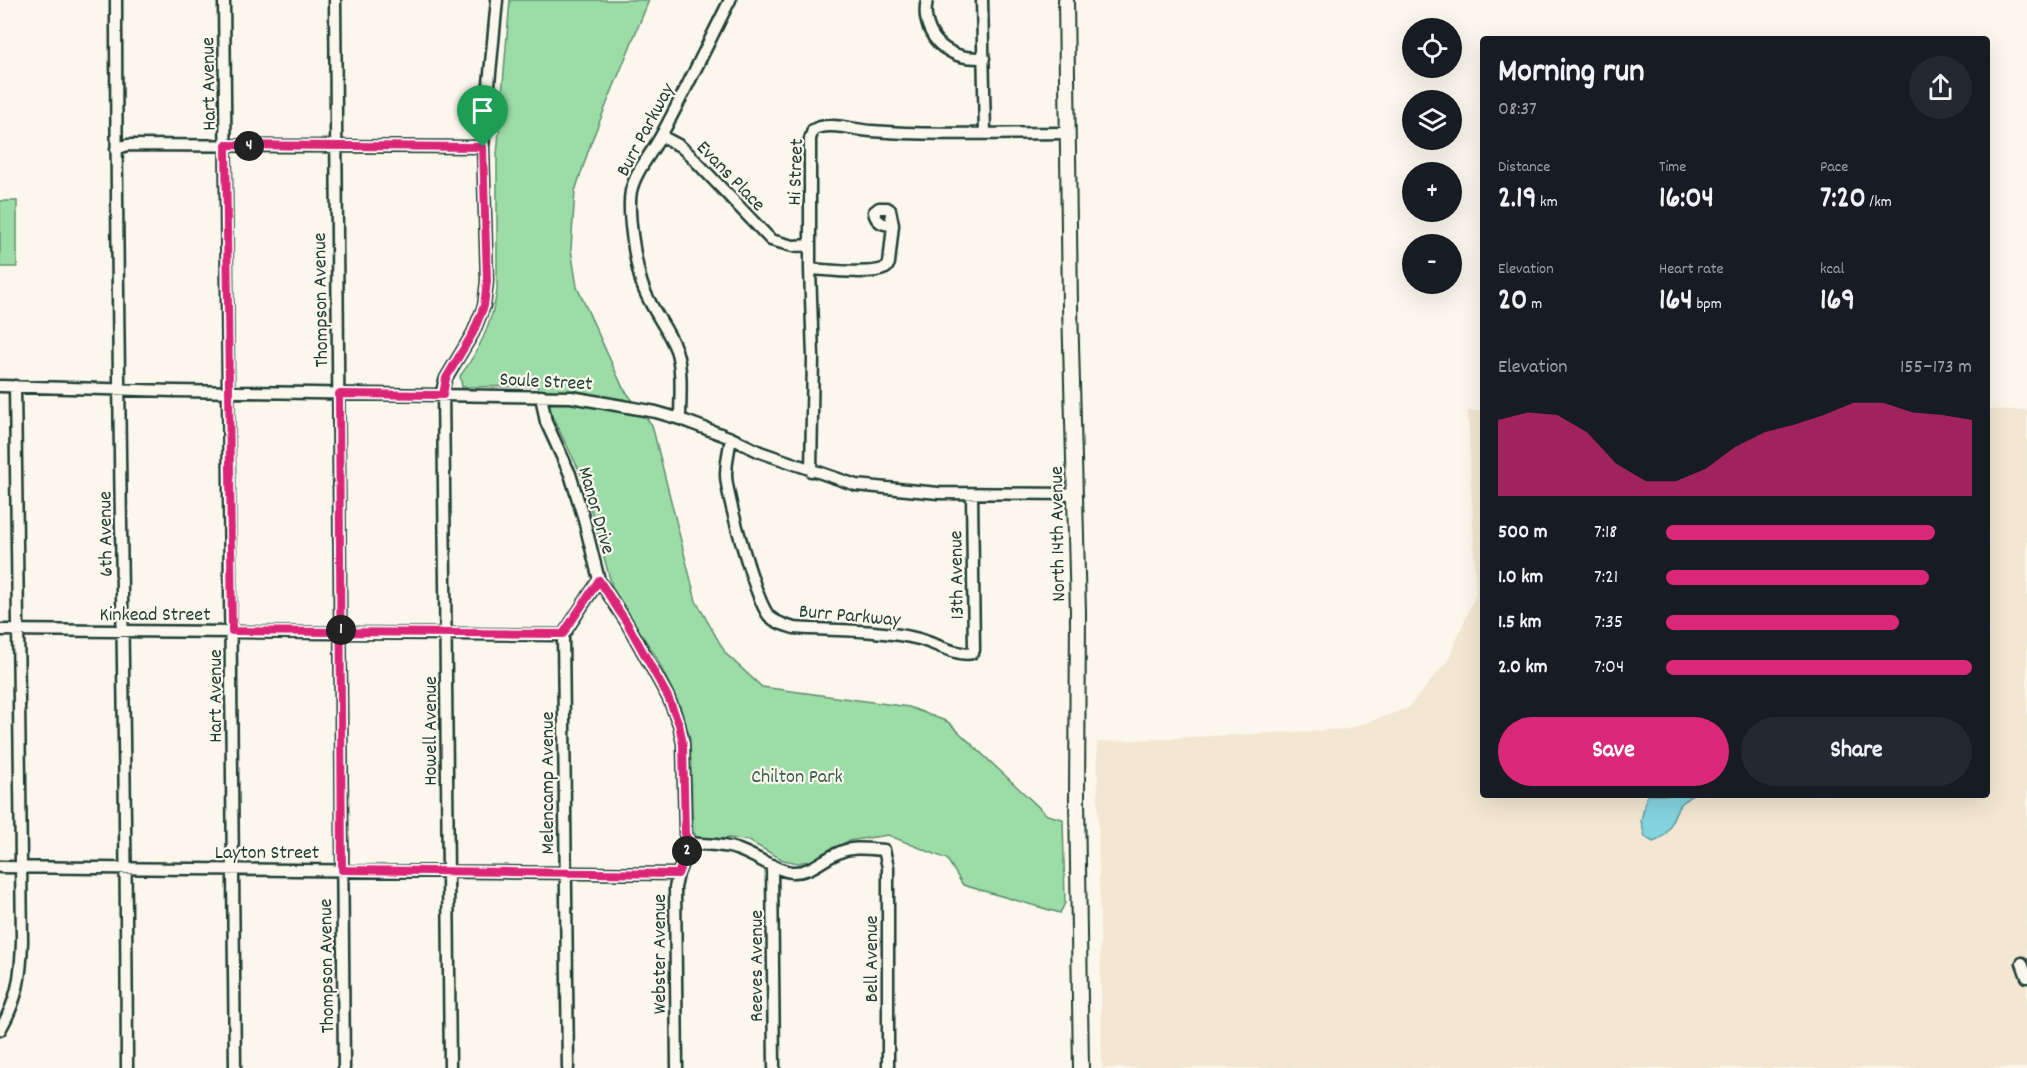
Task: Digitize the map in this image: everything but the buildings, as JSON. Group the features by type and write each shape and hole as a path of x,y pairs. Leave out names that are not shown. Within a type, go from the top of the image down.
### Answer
{"main road":[{"name":"North 14th Avenue","path":"1066,0 1078,612 1077,798 1081,1068"}],"street":[{"name":"6th Avenue","path":"116,0 127,1068"},
{"name":"Hart Avenue","path":"224,0 235,1068"},
{"name":"Thompson Avenue","path":"334,0 344,1068"},
{"path":"443,395 446,378 473,333 484,306 487,281 483,147 497,0"},
{"name":"Burr Parkway","path":"680,418 680,378 676,351 648,300 641,281 635,253 630,199 632,187 639,172 661,136 730,0"},
{"path":"927,0 926,17 930,31 939,43 951,53 965,57 984,58"},
{"path":"982,0 985,133"},
{"name":"Hi Street","path":"811,471 813,357 810,139 813,130 828,126 884,132 1068,133"},
{"name":"Evans Place","path":"661,136 680,146 690,155 771,240 793,246 810,245"},
{"path":"116,149 127,145 483,147"},
{"path":"810,269 852,271 886,268 890,263 892,225"},
{"name":"Soule Street","path":"0,386 571,397 610,402 680,418 760,452 856,485 919,492 1075,494"},
{"path":"0,1030 10,1013 21,962 15,386"},
{"name":"Howell Avenue","path":"443,395 450,1068"},
{"name":"Manor Drive","path":"541,396 546,422 570,474 599,580 627,623 668,697 679,724 683,744 685,834 690,843"},
{"name":"Burr Parkway","path":"731,438 726,476 755,586 770,617 780,624 794,628 889,634 918,639 969,654"},
{"name":"13th Avenue","path":"969,654 974,650 972,494"},
{"path":"563,634 599,580"},
{"name":"Kinkead Street","path":"0,630 563,634"},
{"name":"Melencamp Avenue","path":"563,634 568,1068"},
{"path":"690,843 727,846 756,856 772,865"},
{"name":"Webster Avenue","path":"677,1068 675,888 690,843"},
{"name":"Bell Avenue","path":"772,865 792,872 809,870 838,852 855,849 884,850 888,867 888,1068"},
{"name":"Reeves Avenue","path":"772,865 774,1068"},
{"name":"Layton Street","path":"0,867 678,874"},
{"path":"2022,963 2027,977"}],"shaded area":[{"path":"1990,410 2027,410 2027,1068 1102,1068 1097,742 1348,729 1408,708 1448,660 1476,594 1468,411 1480,411 1480,798 1990,798"}],"green space":[{"name":"Chilton Park","path":"510,0 649,0 592,140 575,191 571,249 577,287 623,388 652,425 696,601 726,654 762,687 909,707 948,722 1047,815 1063,819 1065,903 1060,913 963,885 947,859 888,835 848,841 813,860 798,863 783,860 749,841 730,838 706,840 697,838 693,831 690,738 680,706 655,655 613,590 581,474 537,386 462,387 460,376 484,336 497,291 497,155"},
{"path":"0,201 17,201 17,267 0,267"}],"water":[{"path":"1646,798 1688,798 1678,808 1664,836 1653,842 1645,837 1641,821"}],"route":[{"path":"483,147 226,145 232,631 341,632 502,633 563,634 599,580 627,623 668,697 682,734 685,834 690,843 678,874 342,870 341,632 339,394 443,395 446,378 473,333 484,306 487,245 483,147"}]}
